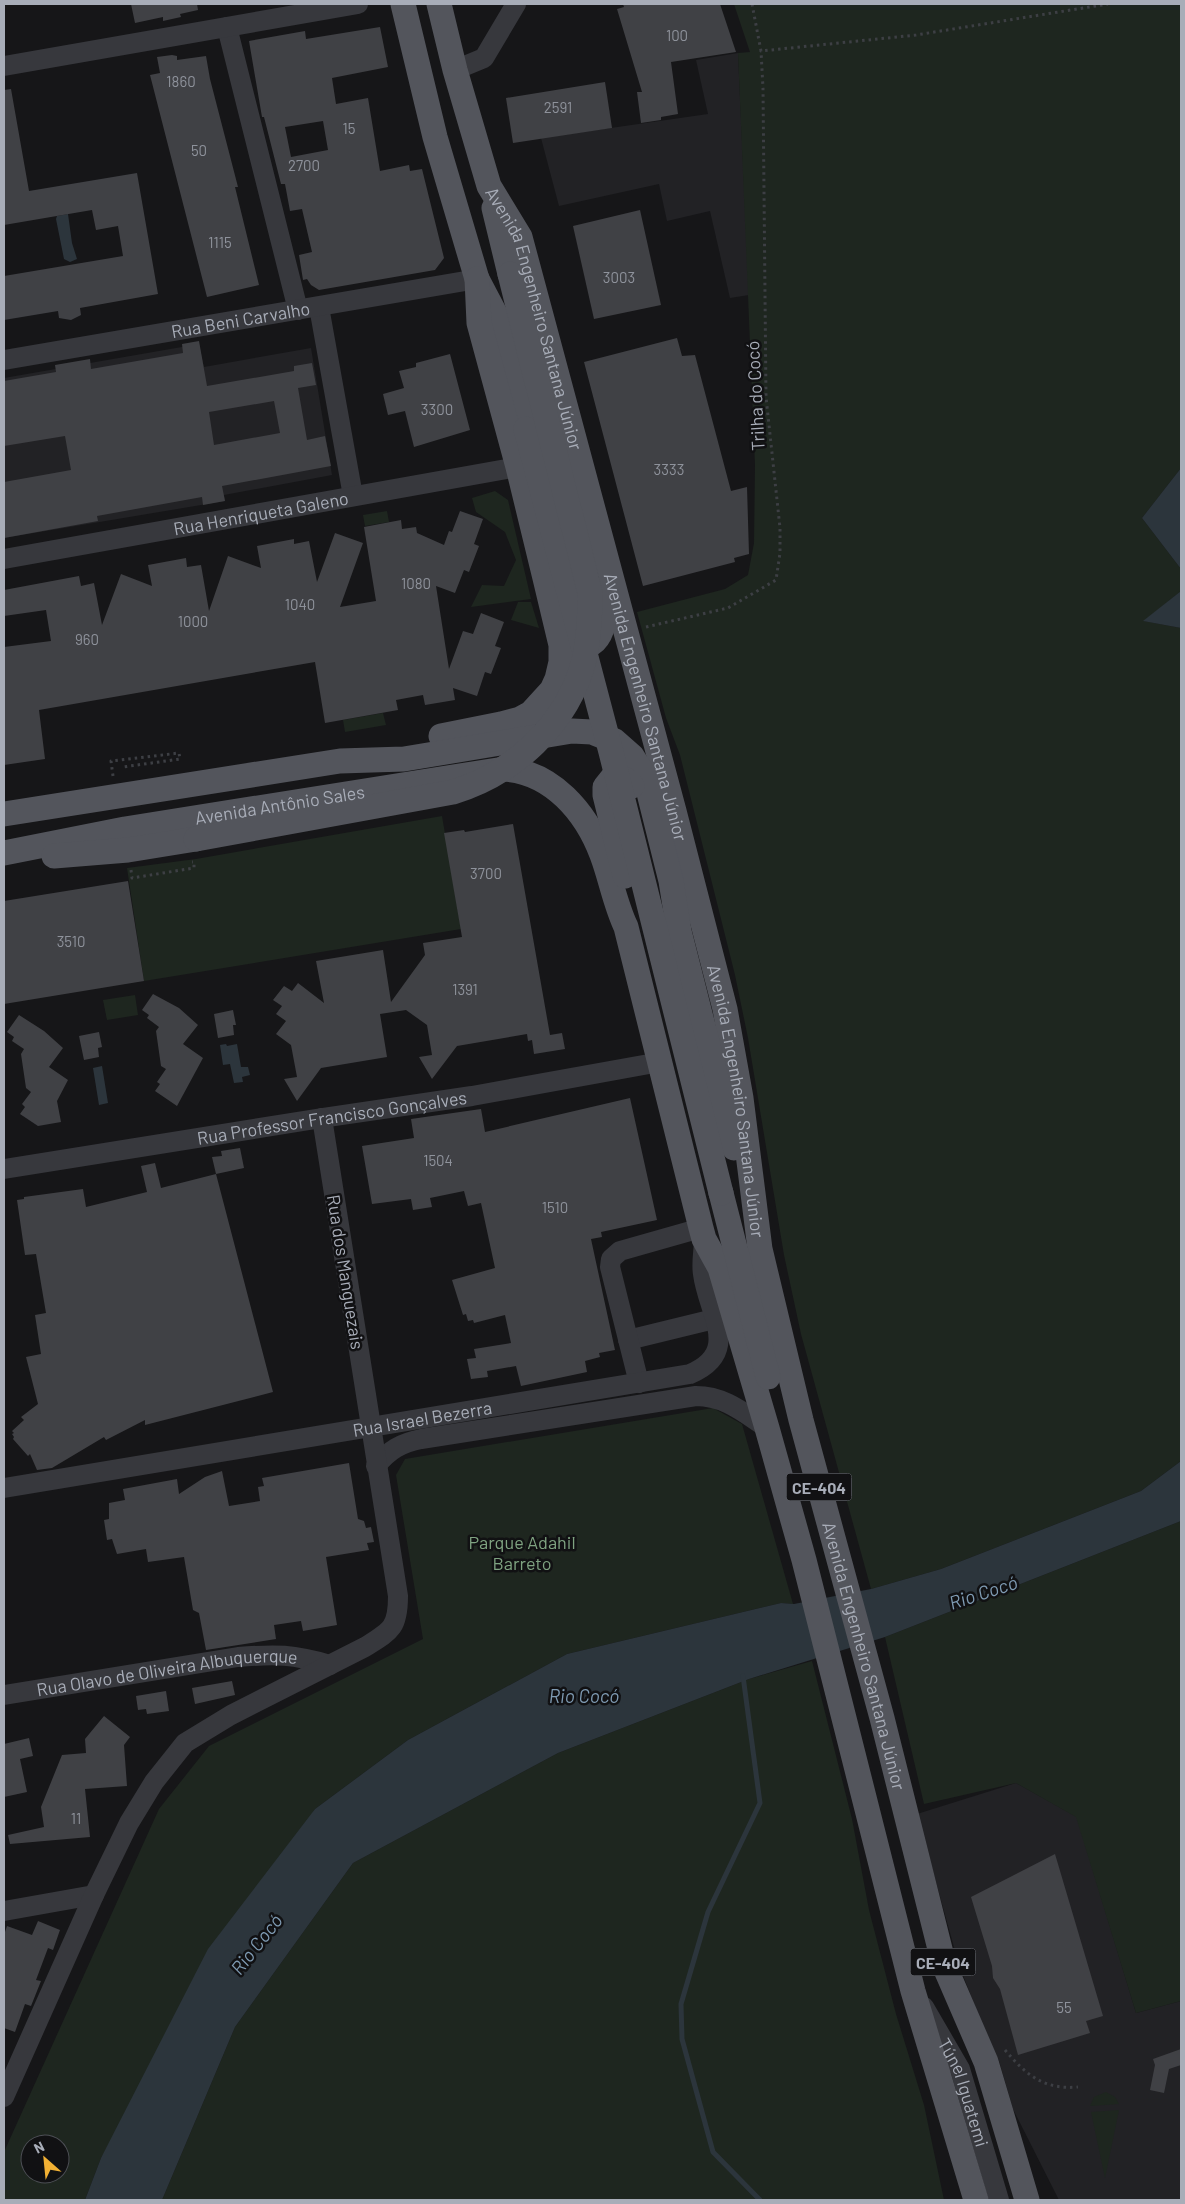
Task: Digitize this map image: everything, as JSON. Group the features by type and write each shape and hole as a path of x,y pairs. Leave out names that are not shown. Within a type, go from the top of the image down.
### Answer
{"main road":[{"name":"Avenida Engenheiro Santana Júnior","path":"403,4 435,138 477,279 498,319 618,781 768,1374 770,1392 767,1428"},
{"name":"Avenida Engenheiro Santana Júnior","path":"438,4 489,186 520,237 604,556 674,811 725,1009 741,1098 760,1249 801,1420 882,1718 944,1965 986,2062 1028,2200"},
{"path":"4,858 128,850 453,792 473,786 513,763 528,751 549,728 566,704 583,663 588,638 590,592 489,186"},
{"path":"340,761 402,742 476,730 520,719 531,713 552,690 557,679 561,662 561,646 518,467 479,323 477,279"},
{"path":"557,627 565,639 576,646 592,643 600,635 607,612 604,556"},
{"path":"340,761 404,759 572,731 592,732 615,741 632,756 644,777 671,881 679,931 760,1249"},
{"name":"Avenida Antônio Sales","path":"4,814 340,761"},
{"name":"Avenida Antônio Sales","path":"4,853 125,829 504,769 529,774 553,786"},
{"path":"626,927 631,901 605,795 605,787 613,777 622,777 628,780 633,787 659,886 679,931"},
{"name":"Avenida Engenheiro Santana Júnior","path":"553,786 565,796 589,828 602,855 616,906 626,927 703,1233 720,1268 725,1319 767,1428 804,1560 913,1991 976,2200"}],"street":[{"path":"4,66 358,4"},
{"path":"455,70 484,58 516,4"},
{"path":"227,27 298,310"},
{"name":"Rua Beni Carvalho","path":"4,360 477,279"},
{"path":"319,307 353,496"},
{"name":"Rua Henriqueta Galeno","path":"4,559 518,467"},
{"name":"Rua Professor Francisco Gonçalves","path":"4,1169 472,1096 660,1062"},
{"name":"Rua dos Manguezais","path":"4,2097 94,1895 130,1823 154,1782 185,1743 231,1715 386,1635 398,1616 398,1596 322,1118"},
{"path":"639,1383 610,1267 611,1258 620,1251 703,1233"},
{"path":"628,1340 725,1319"},
{"name":"Rua Israel Bezerra","path":"4,1488 690,1374 704,1368 714,1359 720,1347 725,1319"},
{"name":"Rua Israel Bezerra","path":"376,1466 387,1453 398,1445 421,1438 696,1396 712,1396 728,1403 767,1428"},
{"name":"Rua Olavo de Oliveira Albuquerque","path":"4,1695 238,1657 300,1656 330,1665"},
{"path":"4,1911 94,1895"},
{"name":"Túnel Iguatemi","path":"913,1991 960,2069 999,2200"}],"path":[{"name":"Trilha do Cocó","path":"645,621 647,628 728,608 776,580 780,552 780,528 766,397 763,88 760,51 752,4"},
{"path":"760,51 916,35 1108,4"},
{"path":"116,795 111,761 179,752 180,759 123,767"},
{"path":"128,850 132,878 194,868 194,862 184,863"},
{"path":"1000,2044 1021,2068 1047,2085 1062,2088 1078,2087"}],"shaded area":[{"path":"738,53 749,295 730,298 710,211 667,221 659,184 559,206 541,138 708,114 696,60"},
{"path":"199,344 204,367 311,348 332,475 224,495 225,501 4,538 4,378"},
{"path":"1016,1783 1077,1817 1136,2013 1181,2001 1181,2200 1059,2200 1013,2109 999,2061 959,1965 917,1814"}],"green space":[{"path":"734,4 1181,4 1181,468 1142,518 1181,569 1181,591 1144,621 1181,628 1181,1461 1141,1491 941,1569 871,1589 801,1334 784,1255 748,1038 735,975 680,755 666,718 637,612 725,589 748,575 754,543 755,465 738,53 750,52"},
{"path":"495,491 508,500 531,599 471,607 482,585 504,586 516,560 505,532 476,512 472,498"},
{"path":"387,511 389,522 365,526 363,515"},
{"path":"518,602 531,602 539,628 511,620"},
{"path":"383,713 386,725 345,732 343,720"},
{"path":"442,816 461,929 144,981 127,868 196,859"},
{"path":"135,995 138,1015 107,1020 103,1000"},
{"name":"Parque Adahil Barreto","path":"713,1408 742,1424 793,1604 781,1603 567,1654 408,1740 315,1809 101,2158 85,2200 4,2200 4,2152 159,1809 209,1746 423,1639 396,1475 405,1459"},
{"path":"1181,1521 1181,2001 1136,2013 1076,1817 1016,1783 924,1804 885,1637"},
{"path":"812,1661 852,1819 869,1910 896,2014 924,2105 944,2200 162,2200 235,2027 353,1863 558,1753 749,1679"},
{"path":"1106,2092 1115,2097 1119,2104 1090,2106 1094,2097"},
{"path":"1119,2110 1105,2178 1091,2112"}],"water":[{"path":"68,214 72,243 77,259 70,262 64,259 56,219 57,216"},
{"path":"1181,468 1181,569 1142,518"},
{"path":"1181,591 1181,628 1143,621"},
{"path":"226,1044 227,1046 237,1044 241,1067 248,1067 250,1075 242,1077 243,1082 234,1083 230,1064 223,1065 220,1045"},
{"path":"102,1066 108,1103 99,1105 93,1068"},
{"name":"Rio Cocó","path":"1181,1461 1181,1521 885,1637 749,1679 558,1753 353,1863 235,2027 162,2200 85,2200 101,2158 208,1949 315,1809 408,1740 567,1654 781,1603 794,1604 871,1589 941,1569 1141,1491"}],"building":[{"path":"131,4 197,4 198,10 180,14 181,17 163,21 163,17 135,23"},
{"path":"623,4 720,4 736,52 671,62 678,114 661,117 661,120 641,123 637,92 642,92 617,9 624,7"},
{"path":"380,27 388,67 332,78 336,104 368,98 380,171 409,165 410,171 422,169 444,258 435,270 319,290 311,285 307,279 303,280 299,255 312,252 302,209 290,211 285,184 281,184 264,117 262,117 249,41 305,31 306,39","holes":["323,121 328,150 291,157 285,127"]},
{"path":"177,56 177,60 206,56 210,79 238,187 235,187 259,285 207,297 150,75 160,73 157,57"},
{"path":"605,82 612,128 513,143 506,98"},
{"path":"11,89 29,191 137,173 158,294 80,308 81,315 71,320 59,318 58,311 4,320 4,276 123,256 118,226 96,230 92,210 4,225 4,90"},
{"path":"640,210 661,305 594,319 573,226"},
{"path":"677,338 682,356 695,355 731,491 747,487 749,554 734,558 735,562 643,586 584,362"},
{"path":"199,341 207,386 294,371 294,366 312,363 316,385 298,388 307,440 325,436 331,466 222,486 225,501 203,505 202,497 97,516 98,521 4,538 4,482 71,470 65,436 4,446 4,381 56,372 55,365 90,359 91,369 183,353 182,344","holes":["274,401 280,433 214,445 209,412"]},
{"path":"450,354 470,430 414,447 405,411 388,415 383,394 404,388 399,371 416,367 416,363"},
{"path":"460,511 483,519 474,544 479,546 469,572 464,570 455,593 436,586 449,669 463,631 473,634 481,613 504,622 495,646 501,648 491,674 485,672 477,696 453,688 455,700 425,705 423,695 396,700 398,710 325,723 315,662 39,710 45,759 4,765 4,647 51,641 46,610 4,616 4,590 79,576 81,586 94,583 102,625 121,574 152,586 148,565 186,558 187,567 201,565 209,611 228,556 261,568 257,546 294,539 294,544 309,541 317,582 335,533 363,543 340,607 376,601 364,527 401,520 402,529 416,527 417,533 444,545 449,531 452,532"},
{"path":"513,824 550,1035 562,1033 565,1049 534,1054 532,1040 528,1041 527,1034 457,1046 432,1079 419,1057 432,1055 427,1025 406,1010 380,1014 387,1057 321,1068 297,1101 284,1079 297,1077 291,1045 276,1034 286,1021 276,1014 282,1006 273,1000 284,986 292,991 298,983 324,1003 316,961 383,950 391,1002 425,955 423,943 462,937 444,833 464,830 465,832"},
{"path":"128,881 144,981 4,1004 4,901"},
{"path":"153,994 179,1008 198,1025 183,1044 203,1058 177,1106 155,1091 160,1084 157,1082 166,1069 161,1066 156,1031 159,1027 147,1018 149,1015 142,1010"},
{"path":"233,1010 236,1025 233,1025 234,1035 218,1038 214,1014"},
{"path":"19,1015 44,1031 63,1048 49,1067 68,1080 57,1101 61,1122 38,1126 20,1114 25,1107 22,1104 31,1092 26,1088 21,1054 24,1049 12,1041 14,1037 7,1032"},
{"path":"99,1032 102,1047 98,1048 99,1057 84,1060 79,1036"},
{"path":"630,1098 657,1220 601,1232 602,1237 591,1239 615,1350 599,1353 600,1357 585,1361 587,1372 521,1386 516,1366 487,1371 488,1377 471,1379 467,1359 476,1358 474,1349 511,1343 505,1315 474,1323 473,1320 468,1321 466,1314 463,1315 452,1280 495,1268 481,1203 468,1206 464,1191 430,1198 432,1207 413,1210 411,1199 372,1204 362,1146 414,1138 411,1119 481,1109 485,1132"},
{"path":"240,1148 244,1168 216,1174 212,1157 222,1156 221,1151"},
{"path":"155,1163 161,1188 216,1174 273,1392 145,1425 145,1420 106,1440 104,1437 52,1468 37,1470 30,1454 28,1456 13,1439 12,1434 14,1433 12,1431 24,1420 21,1417 38,1404 26,1357 41,1354 35,1315 46,1313 36,1254 25,1255 17,1200 24,1199 24,1197 83,1189 86,1207 147,1192 141,1166"},
{"path":"349,1463 358,1519 364,1521 366,1528 371,1527 374,1542 367,1543 369,1550 326,1557 337,1625 303,1631 301,1621 274,1625 276,1639 206,1650 199,1613 193,1610 184,1557 148,1562 146,1549 117,1554 112,1539 107,1540 104,1520 109,1519 109,1503 125,1500 123,1489 177,1479 179,1494 205,1477 222,1471 229,1506 260,1501 258,1487 264,1486 262,1478"},
{"path":"232,1681 235,1695 195,1704 192,1688"},
{"path":"166,1691 169,1711 147,1714 146,1709 138,1710 136,1696"},
{"path":"104,1716 130,1737 124,1745 127,1786 85,1789 90,1837 10,1844 8,1835 44,1827 41,1807 62,1755 86,1753 85,1739"},
{"path":"29,1738 33,1756 20,1759 27,1792 4,1797 4,1744"},
{"path":"1055,1854 1103,2016 1086,2021 1090,2033 1018,2055 1000,1989 993,1978 992,1966 971,1897"},
{"path":"38,1921 60,1930 53,1950 48,1948 36,1980 41,1981 31,2006 25,2004 15,2032 4,2028 4,1935 7,1926 32,1935"},
{"path":"1181,2049 1181,2065 1169,2069 1164,2093 1150,2090 1155,2065 1153,2059"}],"waterway":[{"path":"743,1676 760,1803 708,1912 681,2004 682,2039 713,2152 760,2200"}]}
